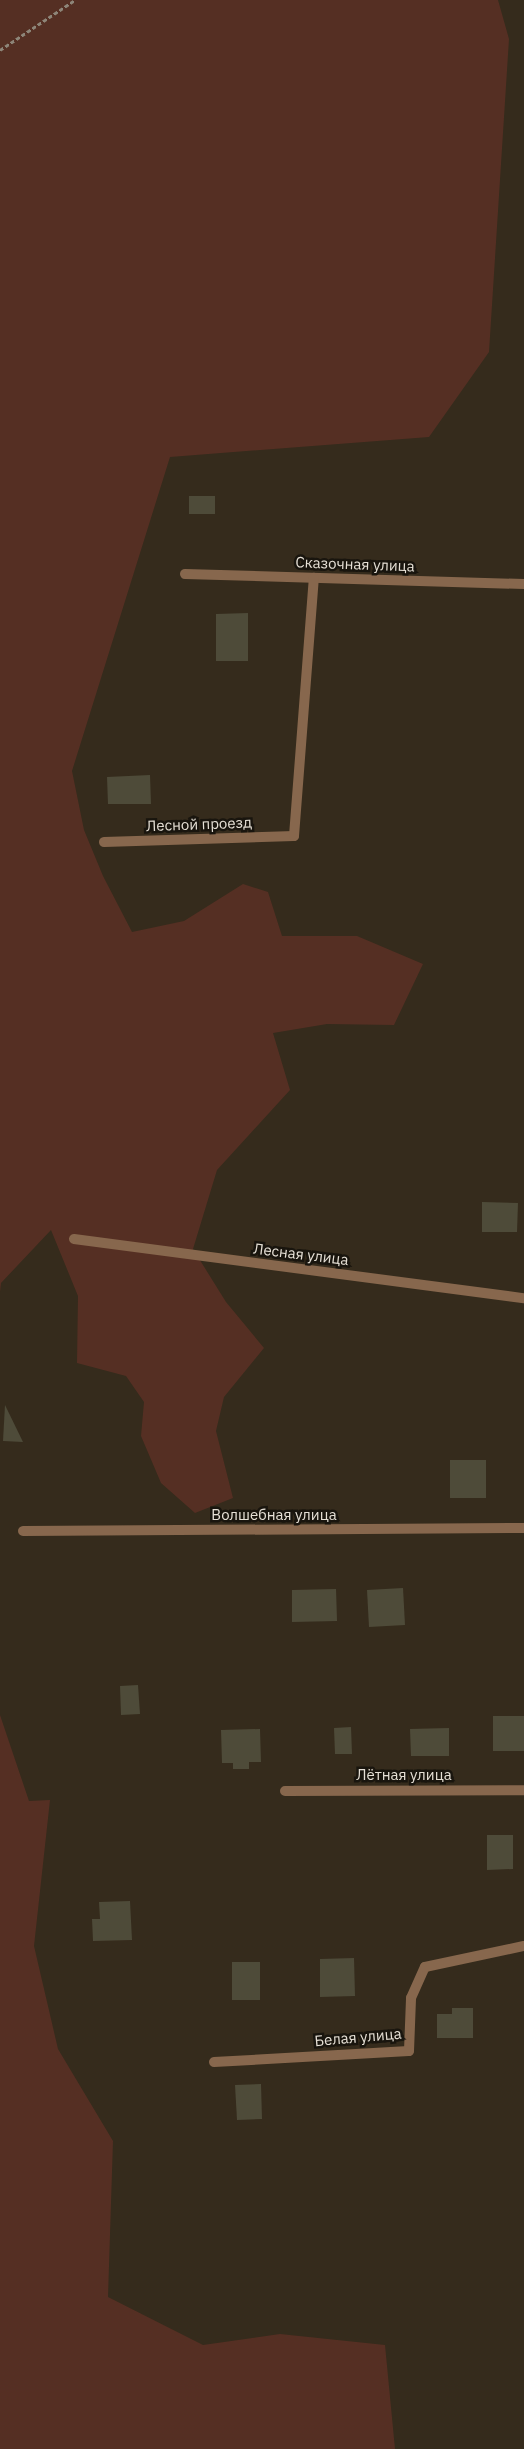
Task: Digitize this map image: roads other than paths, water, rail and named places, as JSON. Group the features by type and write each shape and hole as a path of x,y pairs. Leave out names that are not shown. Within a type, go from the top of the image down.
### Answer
{"street":[{"name":"Сказочная улица","path":"185,574 524,584"},
{"name":"Лесной проезд","path":"104,842 294,836 314,578"},
{"name":"Лесная улица","path":"74,1239 524,1298"},
{"name":"Волшебная улица","path":"23,1531 524,1528"},
{"name":"Лётная улица","path":"285,1791 524,1790"},
{"name":"Белая улица","path":"214,2062 409,2051 410,1998 425,1967 524,1946"}]}
